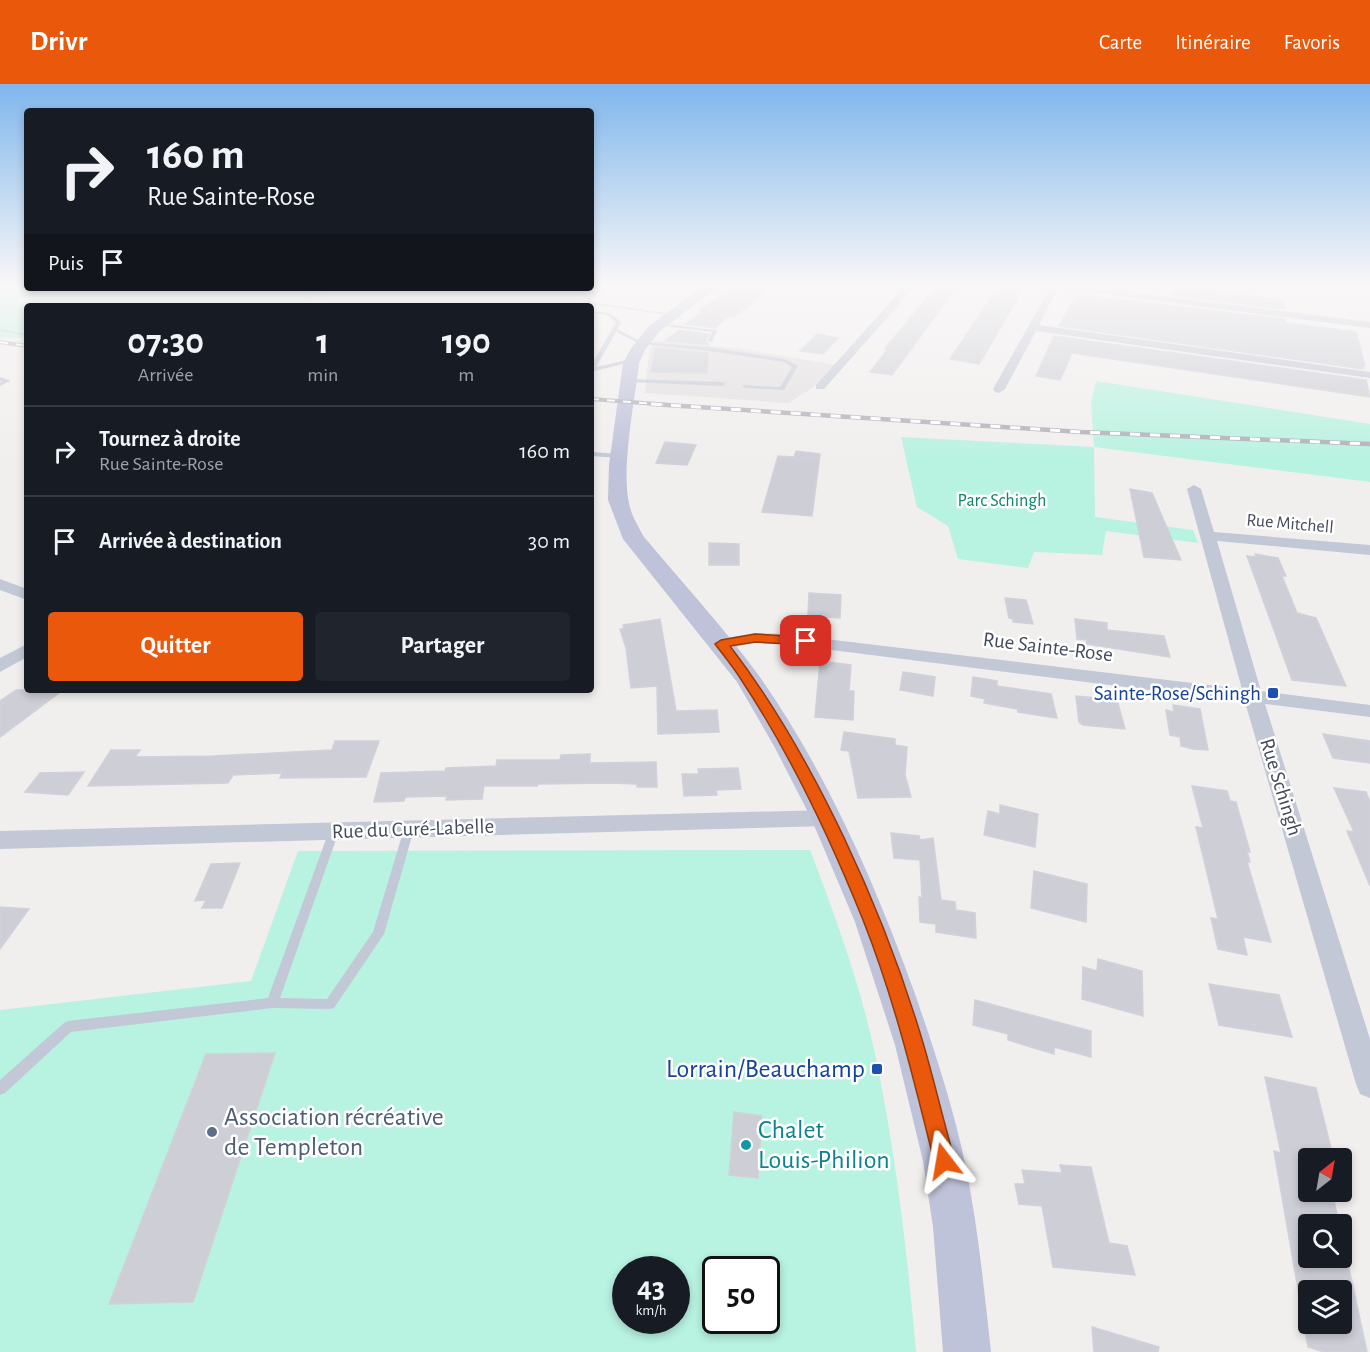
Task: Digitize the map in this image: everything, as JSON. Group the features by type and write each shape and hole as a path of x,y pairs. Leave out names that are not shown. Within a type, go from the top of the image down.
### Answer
{"main road":[{"path":"640,345 630,371 619,456 618,500 631,532 721,644 763,704 826,818 872,922 914,1045 944,1161 955,1227 967,1352"}],"street":[{"path":"820,387 857,345"},
{"path":"999,389 1023,345"},
{"path":"1161,345 1370,375"},
{"name":"Rue Schingh","path":"1194,489 1370,1084"},
{"name":"Rue Mitchell","path":"1207,536 1370,550"},
{"path":"0,585 24,595"},
{"name":"Rue Sainte-Rose","path":"721,644 755,638 784,639 1370,711"},
{"path":"0,666 24,651"},
{"name":"Rue du Curé-Labelle","path":"0,840 826,818"}],"lane":[{"path":"594,367 606,345"},
{"path":"662,345 785,361 795,366 782,389 745,386"},
{"path":"594,370 630,371 723,384"},
{"path":"594,454 619,456"},
{"path":"0,1089 68,1027 272,1004 330,1004 378,934 409,829"},
{"path":"272,1004 334,831"}],"shaded area":[{"path":"652,345 700,345 744,349 836,365 812,388 789,403 645,393"}],"green space":[{"path":"1096,381 1370,424 1370,482 1094,447 1091,403"},
{"name":"Parc Schingh","path":"901,437 1094,447 1095,517 1193,530 1198,543 1106,531 1102,555 1034,552 1028,568 958,559 948,526 917,507"},
{"path":"810,850 853,970 873,1045 888,1121 899,1198 916,1352 0,1352 0,1010 251,981 298,851"}],"building":[{"path":"806,345 831,345 823,354 800,351"},
{"path":"888,345 914,345 892,375 870,372 888,349 885,349"},
{"path":"959,345 990,345 979,364 950,359"},
{"path":"1050,345 1119,345 1366,380 1370,397 1072,353 1060,380 1036,376"},
{"path":"1195,345 1359,345 1365,366 1363,369"},
{"path":"658,348 708,353 707,373 651,372 655,350"},
{"path":"665,442 696,445 687,465 656,463"},
{"path":"796,451 820,454 812,516 762,512 778,456 794,457"},
{"path":"1130,489 1152,493 1181,560 1144,557"},
{"path":"709,543 739,544 739,565 709,565"},
{"path":"1255,554 1278,558 1286,576 1282,576 1297,613 1316,618 1346,686 1292,680 1247,556 1256,557"},
{"path":"809,593 841,595 840,618 808,616"},
{"path":"1005,598 1026,600 1033,624 1013,622 1013,619 1009,618"},
{"path":"660,619 676,711 717,710 719,732 658,734 657,686 631,688 626,648 620,629 624,629 623,625"},
{"path":"1075,619 1107,623 1107,630 1164,636 1170,657 1086,644 1087,640 1077,639"},
{"path":"820,661 851,665 849,691 854,691 853,720 815,717"},
{"path":"903,672 935,677 933,696 900,690"},
{"path":"973,677 997,681 997,686 1051,694 1057,718 1018,712 1017,709 984,703 985,699 971,696"},
{"path":"16,690 24,690 24,693 59,693 0,737 0,701"},
{"path":"1076,696 1117,700 1125,729 1083,725 1079,722"},
{"path":"1173,705 1200,709 1208,750 1181,746 1180,737 1170,735 1166,710 1174,712"},
{"path":"844,732 895,739 895,745 907,747 905,775 911,797 858,798 849,751 841,750"},
{"path":"1323,734 1370,741 1370,763 1333,758"},
{"path":"335,741 379,741 366,777 280,778 282,773 233,775 228,783 88,786 111,750 140,750 135,757 213,756 332,750"},
{"path":"590,754 590,763 656,762 657,787 611,783 484,786 482,799 446,800 447,796 405,797 404,801 374,802 381,773 445,771 446,768 496,766 497,760 560,760 561,755"},
{"path":"738,768 741,789 716,790 717,795 684,796 682,774 699,774 698,769"},
{"path":"84,772 68,795 25,792 40,773"},
{"path":"1192,786 1227,791 1230,801 1236,802 1250,852 1247,851 1250,862 1247,862 1271,942 1243,937 1247,955 1218,949 1211,918 1218,919 1196,827 1203,828"},
{"path":"1334,788 1366,792 1370,802 1370,886 1347,831 1354,832"},
{"path":"1000,805 1038,814 1035,847 984,835 988,811 1000,814"},
{"path":"891,833 919,836 920,840 933,838 941,900 955,902 956,910 975,913 976,938 936,932 936,924 920,922 919,897 922,898 920,860 894,858"},
{"path":"240,863 222,908 202,908 206,900 195,901 211,864"},
{"path":"1034,871 1087,884 1086,922 1031,908"},
{"path":"0,907 29,909 0,949"},
{"path":"1098,959 1142,971 1143,1016 1082,999 1083,967 1097,971"},
{"path":"1209,984 1279,995 1292,1037 1219,1025"},
{"path":"975,1000 1091,1031 1091,1057 1054,1047 1054,1054 1008,1040 1008,1034 973,1025"},
{"name":"Association récréative de Templeton","path":"275,1053 193,1302 109,1304 206,1054"},
{"path":"1265,1077 1316,1088 1331,1148 1298,1148 1298,1202 1334,1202 1337,1214 1298,1214 1298,1268 1349,1268 1352,1280 1298,1280 1298,1289 1274,1151 1281,1153"},
{"name":"Chalet Louis-Philion","path":"734,1112 762,1116 758,1178 729,1175"},
{"path":"1060,1165 1091,1167 1109,1243 1127,1246 1135,1275 1053,1267 1042,1206 1019,1204 1015,1184 1025,1184 1022,1170 1062,1173"},
{"path":"1352,1282 1367,1352 1324,1352 1308,1347 1306,1334 1352,1334"},
{"path":"1092,1327 1159,1347 1158,1352 1094,1352"}],"railway":[{"path":"594,399 670,405"},
{"path":"651,404 1081,432 1370,444"}],"place":[{"name":"Sainte-Rose/Schingh","path":"1273,693"},
{"name":"Lorrain/Beauchamp","path":"877,1069"},
{"name":"Association récréative de Templeton","path":"212,1132"},
{"name":"Chalet Louis-Philion","path":"746,1145"}],"route":[{"path":"806,641 755,638 721,644 747,678 788,746 826,818 872,922 914,1045 944,1161"}]}
